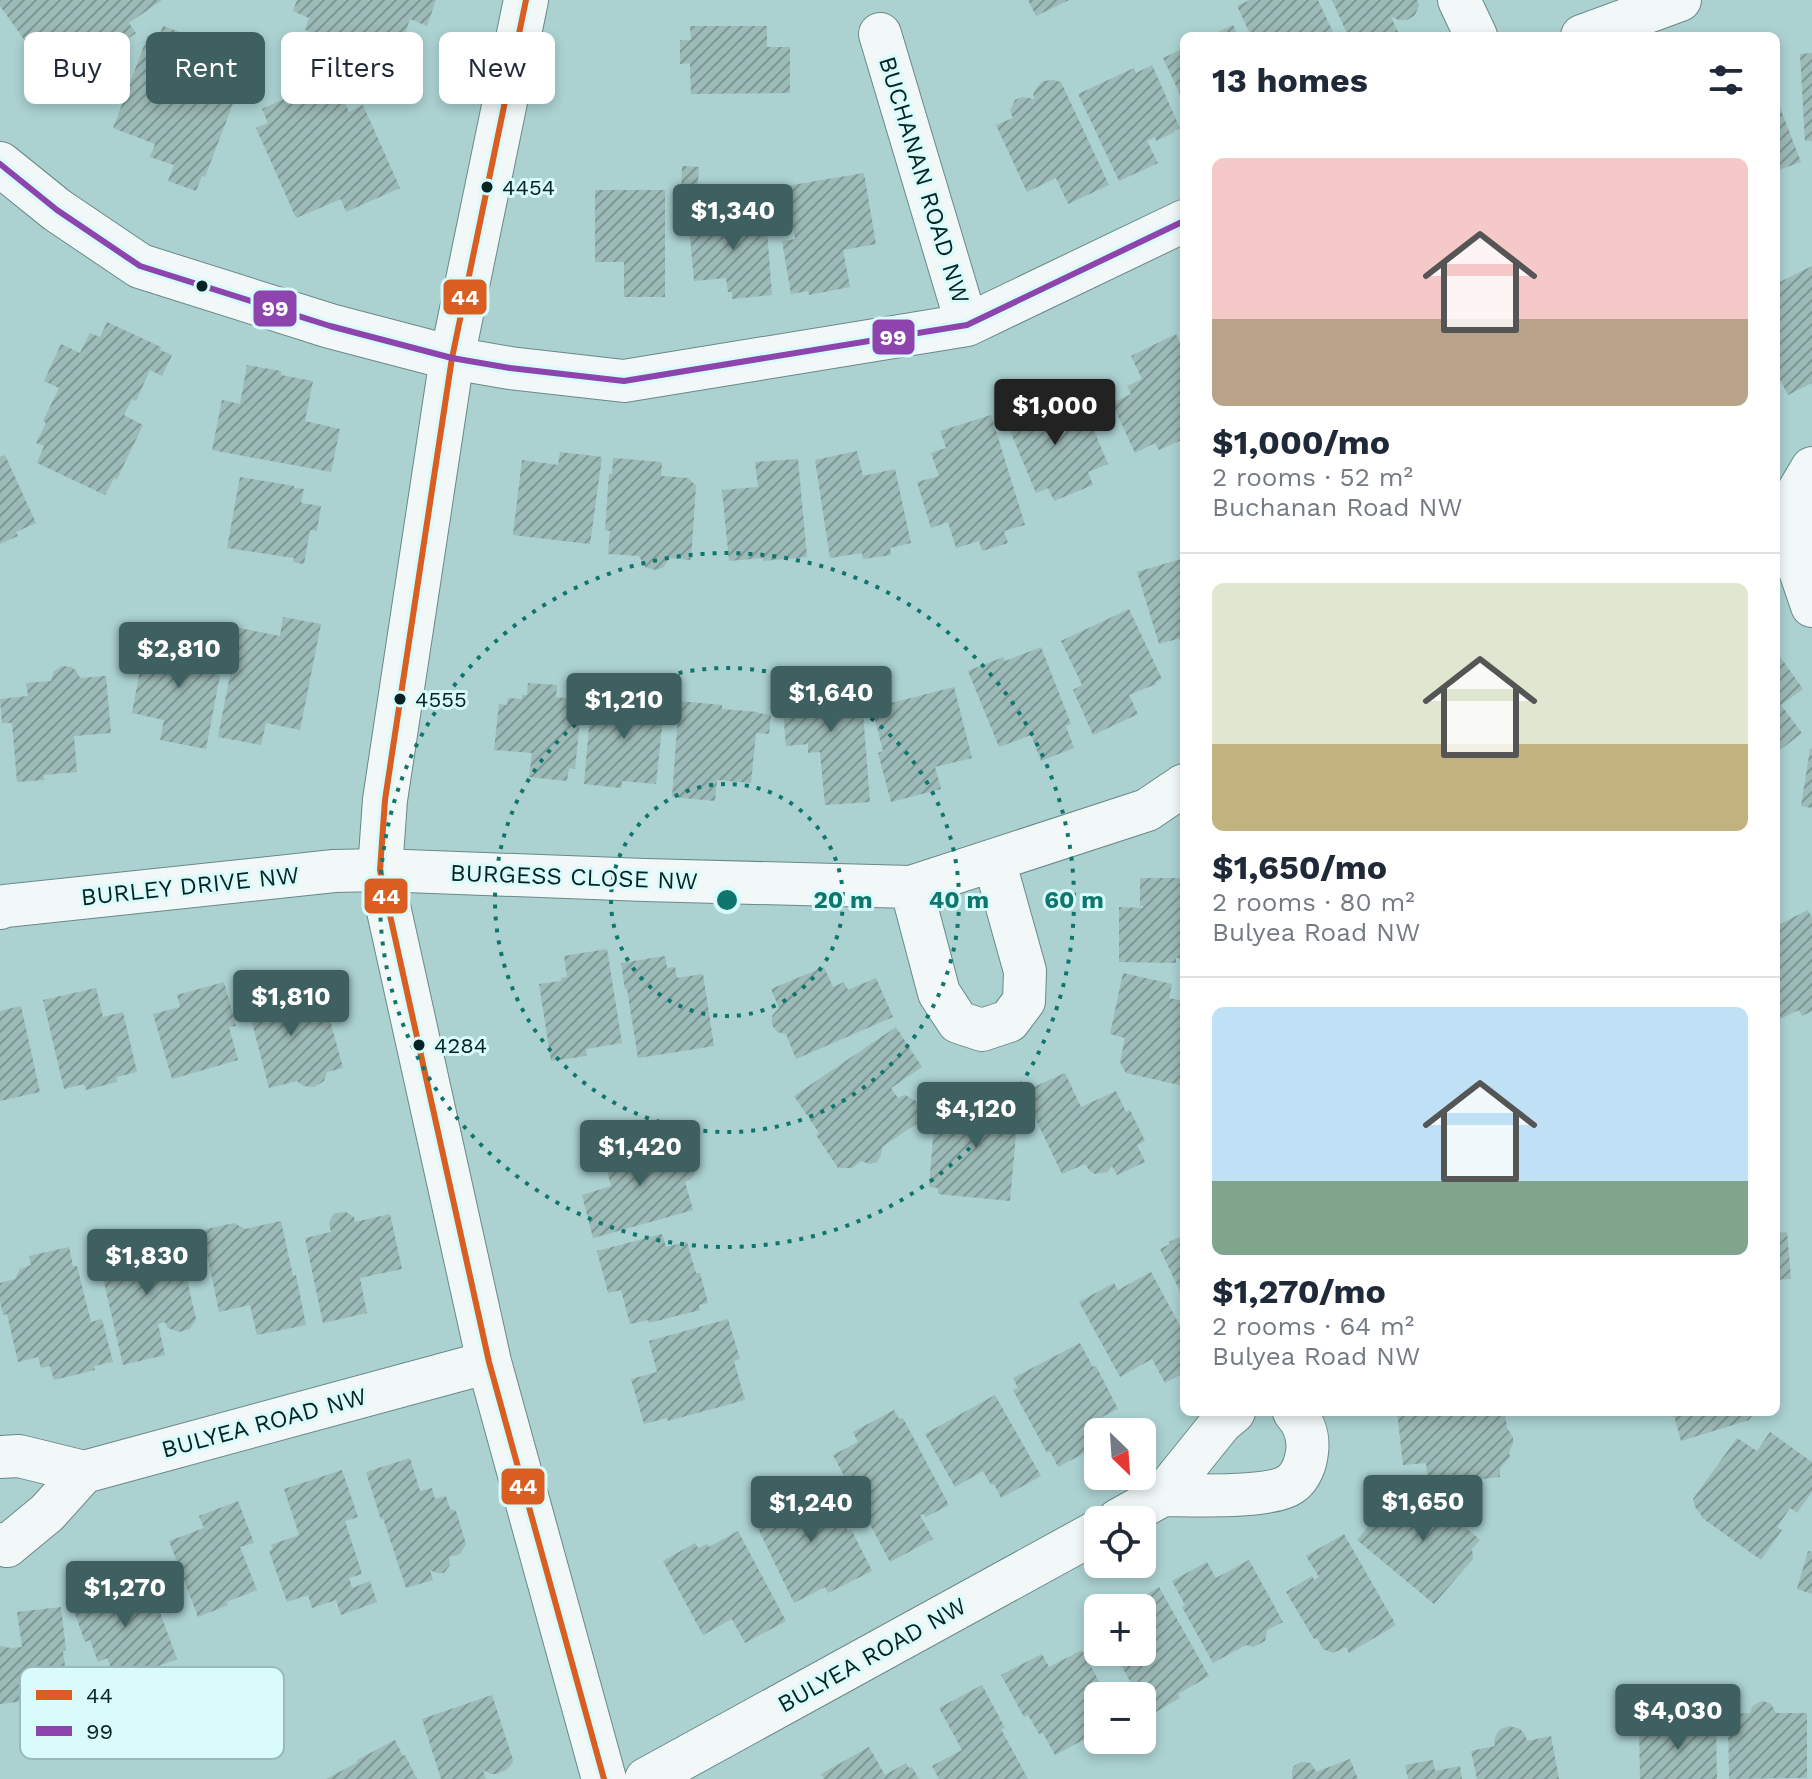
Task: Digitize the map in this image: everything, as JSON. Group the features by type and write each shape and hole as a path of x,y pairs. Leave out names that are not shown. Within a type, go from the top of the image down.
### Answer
{"street":[{"path":"526,0 452,358 385,800 380,870 489,1362 604,1779"},
{"path":"1459,0 1474,32"},
{"path":"1593,32 1680,0"},
{"name":"BUCHANAN ROAD NW","path":"880,34 967,325"},
{"path":"0,164 57,210 140,266 330,326 452,358"},
{"name":"BUCHANAN ROAD NW","path":"452,358 624,381 967,325 1180,223"},
{"path":"1812,468 1799,490 1794,519 1795,556 1812,606"},
{"name":"BURGESS CLOSE NW","path":"380,870 911,887 1166,809 1180,790"},
{"path":"911,887 939,993 958,1022 982,1030 1009,1021 1024,1001 1025,971 994,860"},
{"name":"BURLEY DRIVE NW","path":"0,908 334,871 380,870"},
{"name":"BULYEA ROAD NW","path":"0,1457 19,1456 84,1472 489,1362"},
{"path":"1143,1506 1163,1495 1229,1416"},
{"path":"1163,1495 1261,1492 1293,1483 1307,1460 1308,1442 1304,1425 1297,1416"},
{"path":"0,1544 7,1546 47,1513 84,1472"},
{"name":"BULYEA ROAD NW","path":"646,1779 1084,1539"}],"building":[{"path":"0,0 162,0 129,23 136,33 130,37 130,32 24,32 24,39 0,6"},
{"path":"297,0 436,0 427,26 410,19 405,32 310,32 305,30 309,18 293,11"},
{"path":"1028,0 1069,0 1036,16"},
{"path":"1250,0 1318,0 1333,32 1249,32 1237,6"},
{"path":"1332,0 1417,0 1419,5 1415,15 1407,20 1391,17 1398,32 1346,32"},
{"path":"1233,25 1236,32 1218,32"},
{"path":"163,26 180,32 161,32"},
{"path":"690,26 767,26 767,47 790,47 790,93 691,94 690,63 680,64 680,40 691,40"},
{"path":"146,40 146,104 233,104 205,177 202,176 196,191 168,181 174,165 150,157 155,144 113,128 122,104 130,104 130,83"},
{"path":"1180,50 1180,94 1163,58"},
{"path":"1812,53 1812,141 1805,141 1800,54"},
{"path":"1152,65 1180,128 1156,141 1155,137 1147,141 1158,163 1119,181 1078,94 1134,68 1136,73"},
{"path":"1043,81 1061,82 1109,185 1068,204 1056,178 1027,192 996,125 1013,118 1010,111 1015,100 1022,97 1035,99 1033,95 1037,87"},
{"path":"281,100 281,104 346,104 349,112 363,105 400,188 346,212 341,199 296,218 256,128 268,123 262,109"},
{"path":"1780,107 1801,162 1780,170"},
{"path":"682,166 699,167 697,198 681,197"},
{"path":"864,173 876,244 843,250 850,287 809,295 808,291 791,294 782,241 795,239 786,186"},
{"path":"595,190 665,190 665,297 624,297 624,262 595,262"},
{"path":"739,205 740,219 766,217 772,295 732,299 726,278 694,281 689,226 712,224 710,207"},
{"path":"1812,266 1812,383 1788,395 1780,380 1780,282"},
{"path":"107,322 172,355 162,376 150,370 136,401 132,399 124,415 143,425 117,479 114,478 105,495 37,463 44,446 36,443 59,388 44,381 61,344 80,353 90,333 100,337"},
{"path":"1176,334 1180,343 1180,441 1159,450 1155,443 1135,453 1112,403 1131,394 1127,386 1142,379 1131,356"},
{"path":"247,365 313,381 305,421 340,429 331,472 212,450 222,400 240,404"},
{"path":"1045,395 1056,421 1085,409 1108,464 1088,472 1093,485 1054,501 1048,488 1036,493 1002,412"},
{"path":"991,415 1025,525 1004,531 1008,543 982,551 979,541 956,548 948,522 931,528 917,482 939,476 931,453 946,448 940,431"},
{"path":"857,451 863,476 895,469 911,543 890,548 891,555 863,559 862,553 830,558 815,460"},
{"path":"560,452 602,457 590,544 513,535 522,460 558,465"},
{"path":"5,455 36,523 0,544 0,457"},
{"path":"613,458 662,462 661,476 688,478 696,486 691,560 669,558 664,567 655,570 645,567 639,556 608,554 610,531 605,530"},
{"path":"798,459 807,557 729,561 722,490 758,487 755,462"},
{"path":"240,477 304,489 301,503 321,506 317,531 310,530 304,564 293,562 294,558 227,548"},
{"path":"1180,559 1180,638 1159,644 1137,572"},
{"path":"1129,609 1162,679 1129,695 1138,714 1093,735 1073,690 1082,685 1061,641"},
{"path":"283,617 321,624 300,730 266,723 261,745 218,737 239,628 280,636"},
{"path":"166,637 191,642 190,646 220,651 215,674 220,675 206,749 160,740 164,720 132,713 145,643 164,647"},
{"path":"1041,647 1071,724 1066,726 1074,748 1041,761 1031,735 999,747 968,671"},
{"path":"1780,657 1803,689 1781,705 1802,733 1780,750"},
{"path":"62,666 72,667 80,678 106,676 111,733 74,736 77,772 44,775 44,780 17,782 12,723 2,723 0,699 28,696 26,683 51,681 54,671"},
{"path":"844,674 845,688 861,687 870,802 825,805 820,752 808,753 808,744 786,746 781,688 803,686 802,678"},
{"path":"528,683 557,685 556,697 582,700 575,769 569,768 567,781 529,777 532,753 494,750 499,704 507,705 508,698 522,699 522,695 527,695"},
{"path":"954,687 972,758 935,767 941,789 891,802 878,753 883,751 872,708"},
{"path":"628,695 665,699 656,784 622,781 621,788 584,784 591,704 607,705 608,696 628,698"},
{"path":"679,701 722,705 722,709 771,715 769,734 756,733 751,783 717,780 715,801 672,797"},
{"path":"1812,749 1812,808 1801,806"},
{"path":"1140,878 1180,878 1180,958 1176,958 1176,963 1119,962 1119,907 1143,908 1143,905 1140,906"},
{"path":"1808,910 1812,918 1812,1011 1802,1016 1799,1010 1780,1019 1780,930 1780,924"},
{"path":"607,949 622,1043 586,1049 587,1056 551,1061 539,984 561,981 561,978 567,977 564,956"},
{"path":"665,956 667,968 675,967 677,978 703,974 714,1046 638,1058 621,963"},
{"path":"824,967 833,987 844,982 848,990 876,978 893,1017 796,1059 786,1034 777,1032 772,1025 772,1016 779,1008 771,989"},
{"path":"1123,973 1172,984 1169,998 1180,1000 1180,1085 1126,1073 1120,1062 1125,1038 1110,1034"},
{"path":"287,981 294,1008 305,1006 307,1012 316,1010 319,1018 329,1016 343,1068 327,1072 324,1081 314,1087 303,1086 297,1081 269,1088 244,992"},
{"path":"224,982 236,1026 229,1027 238,1060 172,1079 153,1014 180,1007 177,995"},
{"path":"96,988 103,1017 123,1012 137,1072 116,1077 117,1082 86,1090 84,1084 64,1089 43,1000"},
{"path":"21,1006 40,1092 0,1101 0,1011"},
{"path":"896,1027 922,1067 891,1088 898,1098 905,1095 916,1101 920,1110 919,1122 882,1147 877,1162 869,1164 861,1161 852,1168 838,1168 794,1096"},
{"path":"1065,1073 1081,1107 1116,1091 1126,1112 1130,1110 1145,1141 1137,1145 1145,1162 1117,1175 1112,1166 1107,1172 1095,1174 1085,1164 1062,1174 1025,1091"},
{"path":"973,1097 1019,1101 1010,1201 938,1194 938,1188 929,1187 935,1113 972,1111"},
{"path":"660,1136 665,1157 685,1155 695,1164 695,1173 685,1182 693,1210 593,1238 582,1195 611,1186 602,1153"},
{"path":"346,1212 354,1217 355,1222 390,1214 402,1269 360,1278 367,1313 323,1323 305,1238 331,1232 329,1223 332,1217 336,1213"},
{"path":"281,1221 306,1325 257,1335 250,1305 219,1312 202,1230 234,1223 245,1229"},
{"path":"1787,1232 1791,1279 1780,1280 1780,1233"},
{"path":"662,1234 666,1247 687,1242 708,1303 699,1305 700,1310 649,1323 648,1320 630,1324 621,1290 608,1293 597,1251"},
{"path":"1180,1237 1180,1292 1160,1249"},
{"path":"150,1240 151,1246 166,1240 180,1249 196,1319 190,1329 179,1332 168,1328 165,1322 158,1324 165,1355 123,1365 100,1265 106,1257 115,1257 113,1249"},
{"path":"69,1247 91,1322 102,1319 113,1362 54,1380 50,1366 41,1368 38,1357 18,1362 7,1314 3,1315 0,1283 15,1279 20,1269 31,1265 29,1256"},
{"path":"1151,1272 1180,1326 1180,1375 1165,1383 1152,1359 1120,1377 1079,1302 1114,1283 1118,1290"},
{"path":"728,1319 740,1359 734,1361 745,1400 668,1421 667,1418 644,1424 631,1379 657,1372 649,1341"},
{"path":"1080,1343 1118,1409 1100,1418 1084,1418 1084,1453 1058,1467 1050,1451 1047,1453 1013,1390 1018,1388 1013,1378"},
{"path":"995,1395 1041,1476 1001,1498 983,1471 955,1487 925,1434"},
{"path":"894,1410 899,1419 903,1418 949,1505 926,1517 920,1515 933,1539 890,1562 833,1455 858,1442 853,1432"},
{"path":"1397,1416 1506,1416 1513,1443 1510,1457 1500,1468 1500,1477 1429,1485 1426,1463 1403,1465"},
{"path":"1674,1416 1752,1416 1749,1420 1681,1441"},
{"path":"1770,1432 1812,1462 1812,1492 1797,1513 1790,1508 1777,1527 1782,1530 1761,1560 1701,1517 1693,1499 1737,1438 1757,1451"},
{"path":"410,1458 420,1491 432,1488 435,1499 446,1496 450,1509 456,1511 466,1544 460,1554 449,1557 450,1565 444,1573 430,1570 433,1580 406,1588 366,1472"},
{"path":"342,1470 358,1517 345,1521 362,1574 349,1578 352,1588 370,1581 377,1602 341,1615 336,1600 312,1608 308,1595 287,1602 269,1551 273,1549 271,1545 299,1535 284,1489"},
{"path":"826,1484 848,1531 851,1529 872,1571 828,1593 825,1587 794,1603 750,1512 784,1496 788,1503"},
{"path":"1425,1486 1469,1522 1465,1527 1480,1540 1472,1549 1473,1559 1434,1604 1357,1540 1387,1503 1402,1515"},
{"path":"238,1501 254,1543 240,1547 257,1590 198,1617 169,1541 204,1528 199,1516"},
{"path":"738,1531 786,1621 745,1643 732,1619 703,1635 663,1561 695,1543 698,1548 707,1544 709,1547"},
{"path":"1344,1534 1396,1625 1349,1653 1346,1647 1333,1653 1323,1649 1317,1638 1314,1639 1286,1592 1312,1576 1314,1580 1319,1577 1306,1556"},
{"path":"1808,1551 1812,1552 1812,1594 1797,1589"},
{"path":"1249,1560 1283,1622 1267,1630 1265,1641 1253,1647 1246,1645 1213,1663 1182,1607 1185,1605 1172,1581 1207,1562 1216,1578"},
{"path":"150,1585 177,1659 156,1667 111,1667 107,1658 98,1662 90,1640 85,1642 70,1600 111,1586 116,1599 126,1595 124,1591"},
{"path":"1159,1587 1209,1676 1178,1694 1180,1698 1156,1712 1156,1682 1130,1682 1122,1666 1156,1666 1156,1594 1147,1594"},
{"path":"61,1607 65,1667 20,1667 20,1702 0,1704 0,1646 22,1647 17,1612"},
{"path":"1082,1650 1084,1666 1091,1666 1099,1682 1084,1682 1084,1739 1055,1755 1043,1733 1039,1734 1028,1715 1024,1717 1001,1675 1042,1654 1049,1667"},
{"path":"982,1685 1028,1779 939,1779 932,1766 962,1750 939,1708"},
{"path":"492,1695 512,1764 497,1774 483,1770 486,1779 441,1779 422,1719"},
{"path":"1763,1701 1771,1704 1776,1713 1807,1713 1807,1778 1729,1779 1728,1714 1750,1713 1752,1707"},
{"path":"1509,1726 1520,1729 1527,1741 1551,1736 1559,1779 1477,1779 1471,1751 1495,1746 1497,1733"},
{"path":"1639,1726 1716,1726 1717,1779 1640,1779"},
{"path":"395,1740 417,1779 326,1779 357,1760"},
{"path":"869,1747 885,1775 906,1763 919,1779 824,1779 821,1774"},
{"path":"1350,1759 1358,1779 1292,1778 1294,1766 1301,1762 1311,1763 1316,1772"},
{"path":"1433,1760 1435,1771 1460,1766 1462,1779 1408,1779 1405,1765"}],"transit line":[{"name":"44","path":"526,0 452,358 385,800 380,870 489,1362 604,1779"},
{"name":"99","path":"0,164 57,210 140,266 330,326 452,358 624,381 967,325 1180,223"}],"place":[{"name":"4454","path":"487,187"},
{"name":"4555","path":"400,699"},
{"name":"4284","path":"419,1045"}]}
